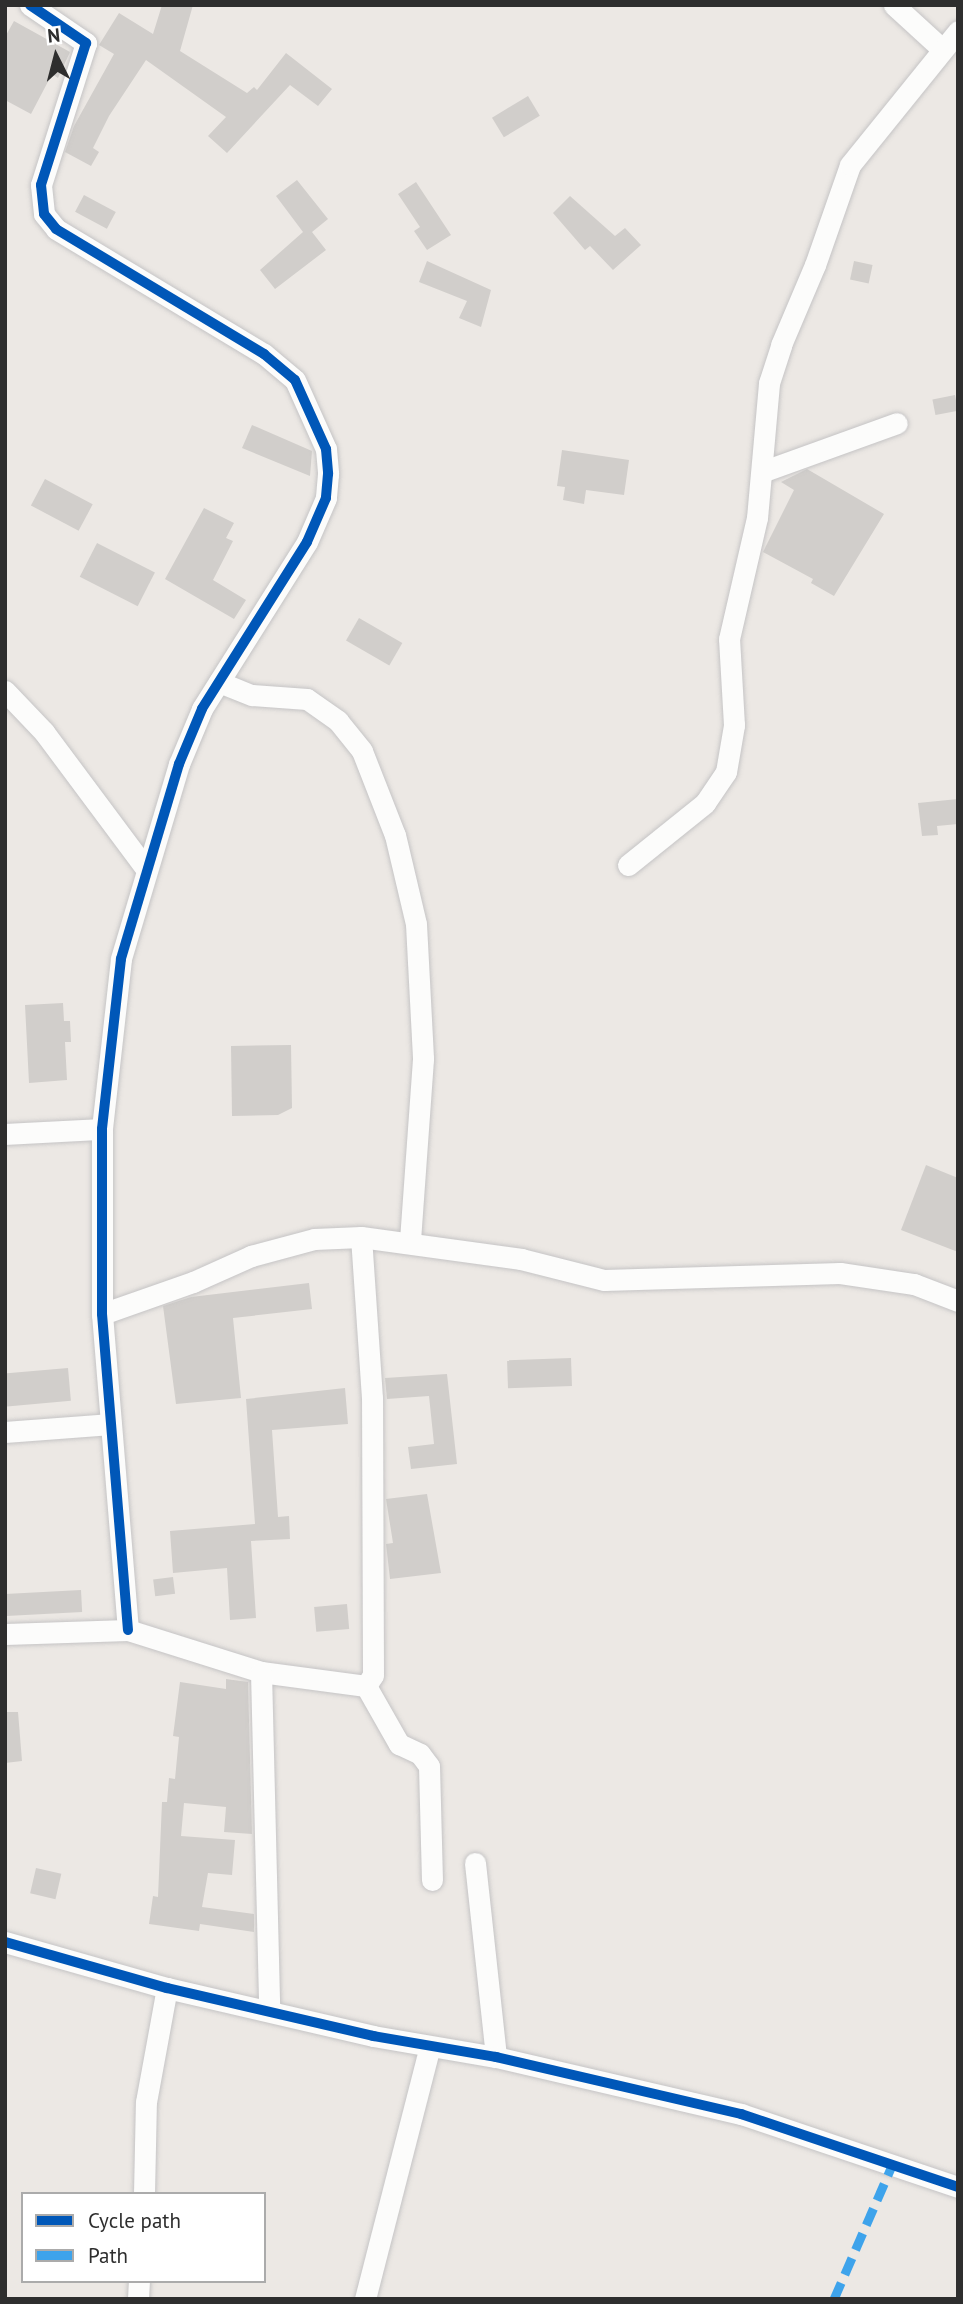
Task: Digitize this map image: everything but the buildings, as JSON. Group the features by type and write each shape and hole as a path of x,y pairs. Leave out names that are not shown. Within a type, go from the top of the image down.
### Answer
{"street":[{"path":"30,5 86,43 41,185 44,214 56,229 83,247 264,354 295,380 326,449 326,498 307,542 219,682 179,764 121,959 102,1129 102,1314 128,1630"},
{"path":"894,5 942,49"},
{"path":"628,865 705,803 726,772 734,725 729,639 764,471 769,383 850,165 958,31"},
{"path":"764,471 897,423"},
{"path":"219,682 252,695 307,698 338,721 362,751 395,835 416,924 424,1059 410,1242"},
{"path":"5,691 44,732 147,870"},
{"path":"5,1134 102,1129"},
{"path":"361,1237 372,1412 373,1675 366,1686"},
{"path":"102,1314 251,1256 314,1239 361,1237 521,1259 604,1280 840,1273 914,1284 958,1301"},
{"path":"5,1432 111,1424"},
{"path":"5,1634 128,1630 261,1672 366,1686"},
{"path":"261,1672 269,2010"},
{"path":"366,1686 399,1744 420,1755 429,1766 432,1881"},
{"path":"475,1863 496,2057"},
{"path":"5,1942 167,1988 429,2049 496,2057 741,2114 958,2187"},
{"path":"144,2192 146,2102 167,1988"},
{"path":"365,2299 429,2049"}],"marked path":[{"path":"834,2299 893,2163"}],"cycle path":[{"path":"30,5 86,43 41,185 44,214 56,229 264,354 295,380 326,449 328,474 326,498 307,542 202,709 179,764 121,959 102,1129 102,1314 128,1630"},
{"path":"5,1942 167,1988 373,2036 496,2057 741,2114 958,2187"}]}
